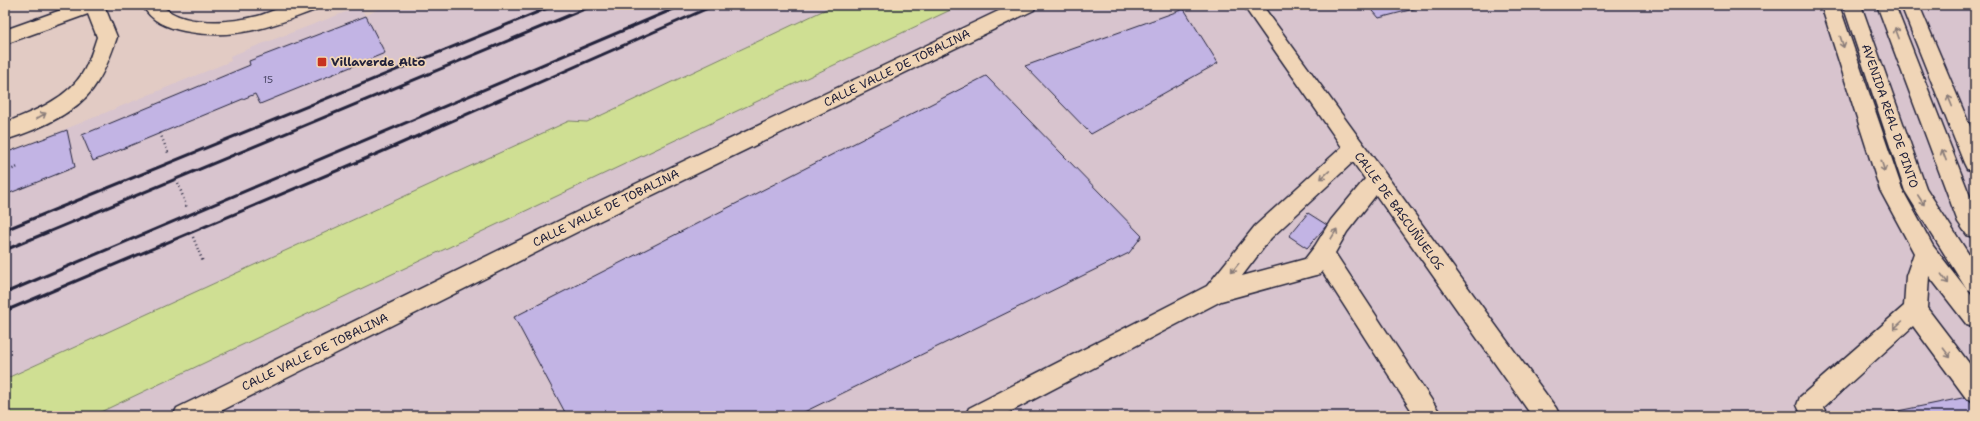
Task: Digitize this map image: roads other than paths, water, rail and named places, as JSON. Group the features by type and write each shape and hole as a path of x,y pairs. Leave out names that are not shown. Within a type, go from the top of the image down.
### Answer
{"street":[{"path":"5,37 95,5 107,37 91,76 80,91 63,104 34,120 5,132"},
{"path":"151,5 157,14 166,20 216,30 267,22 308,5"},
{"name":"CALLE VALLE DE TOBALINA","path":"186,416 587,217 1027,5"},
{"name":"CALLE DE BASCUÑUELOS","path":"1252,5 1547,416"},
{"path":"1830,5 1891,190 1925,253 1975,318"},
{"name":"AVENIDA REAL DE PINTO","path":"1852,5 1916,192 1975,283"},
{"path":"1886,5 1969,222 1975,229"},
{"path":"1910,5 1975,163"},
{"path":"1215,293 1264,232 1354,148"},
{"path":"978,416 1215,293 1312,267 1323,253 1339,226 1376,179"},
{"path":"1323,253 1428,416"},
{"path":"1925,253 1918,276 1915,310 1975,390"},
{"path":"1816,416 1809,405 1915,310"}],"railway":[{"path":"5,230 555,5"},
{"path":"5,250 594,5"},
{"path":"5,293 683,5"},
{"path":"5,311 379,153 715,5"}],"place":[{"name":"Villaverde Alto","path":"322,62"}]}
